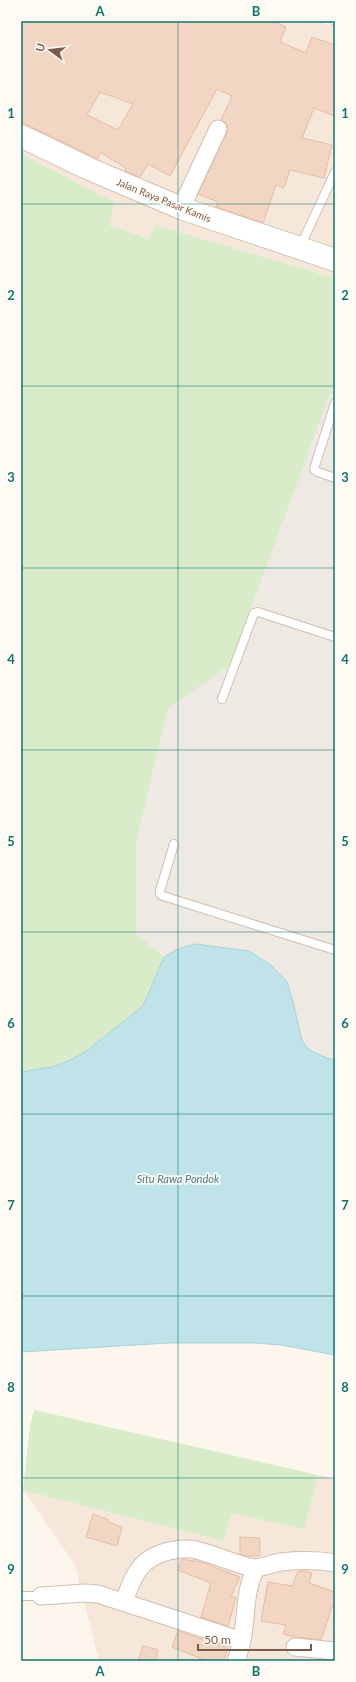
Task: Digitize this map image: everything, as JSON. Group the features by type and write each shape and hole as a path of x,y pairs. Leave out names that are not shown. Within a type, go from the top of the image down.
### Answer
{"main road":[{"name":"Jalan Raya Pasar Kamis","path":"21,136 88,168 181,208 335,260"}],"street":[{"path":"181,208 218,129"},
{"path":"124,1602 130,1585 140,1567 156,1554 175,1550 195,1549 256,1568 270,1563 281,1562 316,1560 335,1563"},
{"path":"236,1661 242,1641 250,1580 256,1568"},
{"path":"41,1596 91,1593 124,1602 242,1641"},
{"path":"295,1647 335,1651"}],"lane":[{"path":"299,248 335,172"},
{"path":"335,403 314,468 318,472 335,478"},
{"path":"222,699 254,613 258,612 335,636"},
{"path":"174,844 160,891 160,894 163,896 335,950"},
{"path":"21,1596 41,1596"}],"shaded area":[{"path":"21,21 318,21 335,28 335,278 155,225 149,239 108,225 113,202 21,154"},
{"path":"335,380 335,1061 315,1053 307,1048 302,1041 287,982 271,965 249,951 195,944 178,949 164,957 136,934 136,842 168,708 230,664"},
{"path":"318,1475 335,1479 335,1661 99,1661 75,1565 23,1490 223,1541 232,1513 304,1528"}],"green space":[{"path":"21,154 114,202 109,225 149,239 155,225 335,278 335,380 230,665 168,708 136,842 136,934 164,957 143,1006 85,1052 52,1067 21,1072"},
{"path":"34,1410 318,1475 304,1529 232,1513 223,1541 23,1490 30,1426"}],"water":[{"name":"Situ Rawa Pondok","path":"195,944 249,951 271,965 287,982 302,1041 307,1048 315,1053 335,1061 335,1355 281,1345 256,1343 168,1343 21,1352 21,1072 52,1067 85,1052 143,1006 164,957 178,949"}],"building":[{"path":"21,21 273,21 286,27 280,42 306,53 312,37 335,45 335,116 314,108 302,138 332,145 324,178 290,170 284,188 276,185 263,223 216,207 218,202 198,194 228,129 226,123 221,120 232,96 217,89 170,176 148,164 140,177 125,171 126,168 100,152 98,159 21,122","holes":["100,92 133,104 118,130 87,115"]},
{"path":"93,1514 122,1527 117,1546 86,1537"},
{"path":"240,1537 260,1538 260,1556 246,1556 240,1554"},
{"path":"182,1559 201,1562 240,1577 231,1596 236,1598 228,1626 201,1617 211,1583 178,1570"},
{"path":"298,1571 312,1573 309,1583 335,1592 335,1609 332,1607 321,1640 294,1637 283,1634 286,1625 261,1621 268,1582 292,1586"},
{"path":"178,1631 228,1648 223,1661 207,1661 172,1647"},
{"path":"143,1646 158,1650 155,1661 138,1661"}]}
